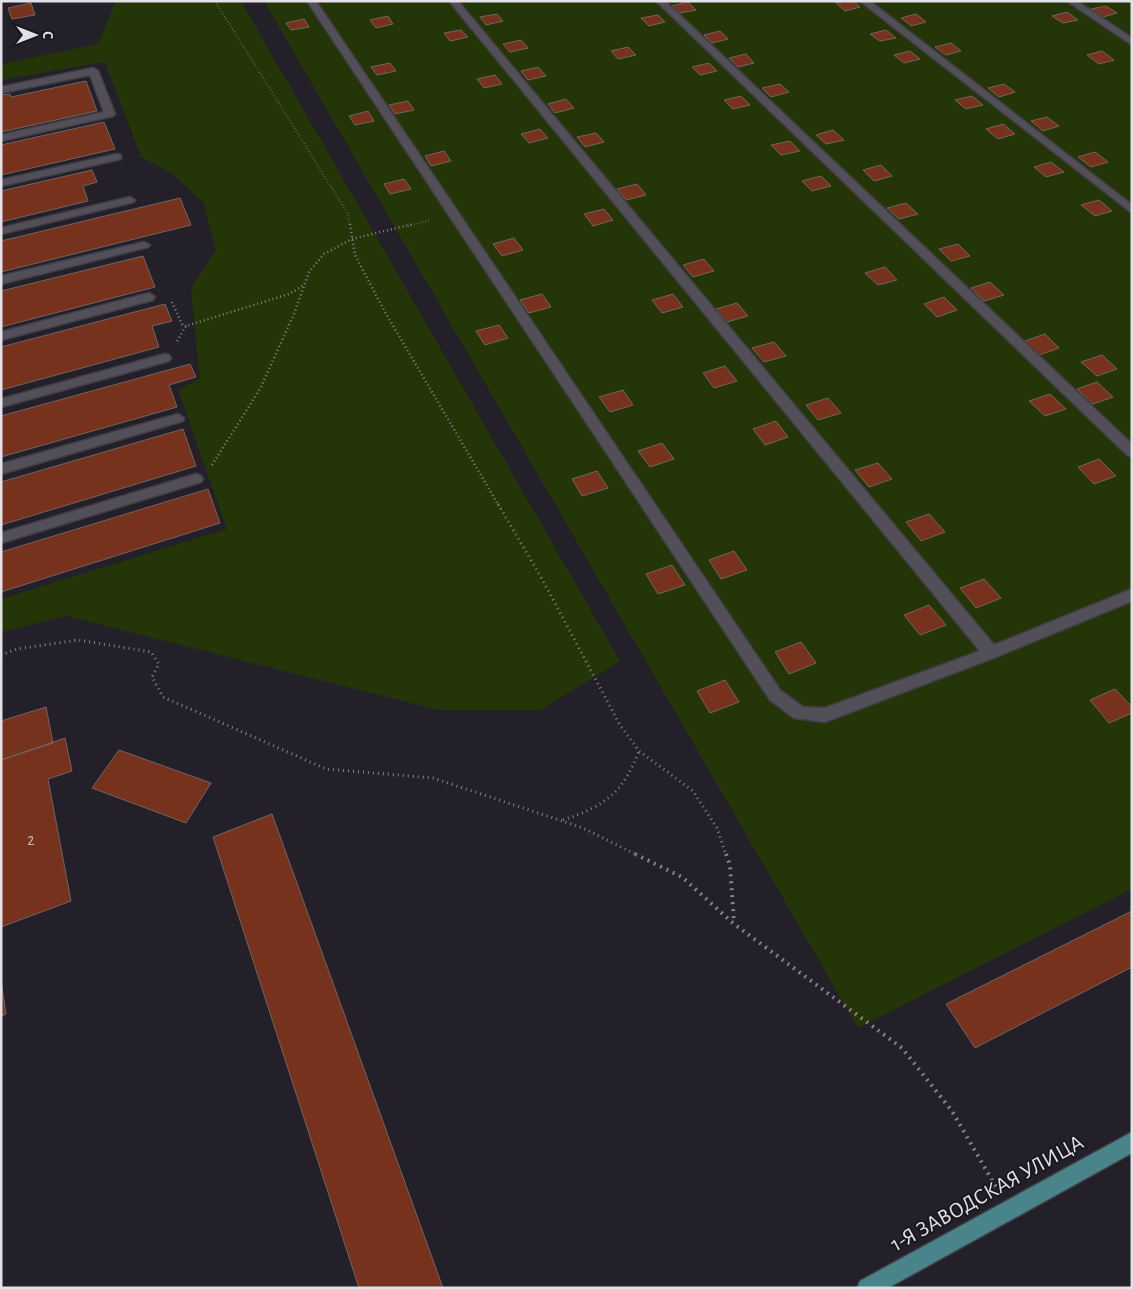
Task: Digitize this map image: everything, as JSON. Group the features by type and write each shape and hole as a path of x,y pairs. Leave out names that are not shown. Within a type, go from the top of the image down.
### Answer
{"main road":[{"name":"1-Я ЗАВОДСКАЯ УЛИЦА","path":"867,1288 1132,1142"}],"lane":[{"path":"311,1 774,695 800,713 825,715 991,653 1132,594"},
{"path":"453,1 991,653"},
{"path":"660,1 1132,452"},
{"path":"864,1 1132,210"},
{"path":"1071,1 1132,42"},
{"path":"1,90 93,71 110,114 1,138"},
{"path":"1,183 117,157"},
{"path":"1,230 130,200"},
{"path":"1,280 144,245"},
{"path":"1,336 149,297"},
{"path":"1,403 165,358"},
{"path":"1,469 178,418"},
{"path":"1,538 196,479"}],"path":[{"path":"215,1 348,214 355,255 385,312 563,618 596,684 620,725 639,751 693,791 718,828 730,865 734,924"},
{"path":"196,479 215,462 260,389 309,272 324,254 352,239 454,214"},
{"path":"165,358 186,326 289,294 305,284"},
{"path":"1,655 17,649 78,640 151,652 159,664 152,677 163,697 326,769 432,778 583,828 682,877 734,924 902,1048 952,1111 1008,1210"},
{"path":"562,821 596,810 618,792 632,774 639,751"}],"green space":[{"path":"116,1 241,1 620,661 541,710 439,710 66,616 1,632 1,599 227,529 178,390 200,379 191,288 216,250 203,202 171,173 141,157 105,62 1,80 1,64 98,44"},
{"path":"264,1 1132,1 1132,889 858,1028"}],"building":[{"path":"853,1 860,7 845,11 836,3"},
{"path":"688,2 696,10 680,13 672,6"},
{"path":"31,3 35,15 12,19 8,8"},
{"path":"1106,6 1117,13 1103,17 1091,9"},
{"path":"1067,12 1078,20 1063,23 1052,16"},
{"path":"497,14 503,21 486,25 480,17"},
{"path":"916,14 926,22 911,26 901,18"},
{"path":"658,15 665,22 649,26 641,18"},
{"path":"388,16 393,24 376,28 370,20"},
{"path":"304,19 309,27 291,30 286,23"},
{"path":"461,30 468,37 450,41 444,33"},
{"path":"886,30 896,38 880,41 870,34"},
{"path":"720,31 728,39 712,43 704,35"},
{"path":"521,40 528,48 510,52 503,44"},
{"path":"951,43 961,51 946,55 935,47"},
{"path":"628,47 636,55 618,59 611,51"},
{"path":"910,51 920,59 904,63 894,55"},
{"path":"1102,51 1114,60 1099,64 1087,55"},
{"path":"746,54 754,63 738,67 729,58"},
{"path":"390,63 396,71 377,75 371,67"},
{"path":"709,63 717,71 700,75 692,67"},
{"path":"538,67 546,76 528,80 521,71"},
{"path":"495,75 502,84 484,88 477,79"},
{"path":"86,81 97,111 1,132 1,95 10,94 11,97"},
{"path":"780,84 789,92 771,97 762,88"},
{"path":"1004,84 1015,92 999,97 988,88"},
{"path":"741,96 750,105 733,109 724,100"},
{"path":"972,96 983,105 966,109 955,100"},
{"path":"566,99 574,108 555,113 548,104"},
{"path":"408,101 414,110 395,114 389,105"},
{"path":"368,111 374,121 355,125 349,116"},
{"path":"1047,117 1059,126 1043,131 1031,121"},
{"path":"104,122 115,149 1,175 1,145"},
{"path":"1003,124 1015,134 998,139 986,129"},
{"path":"540,129 548,138 529,143 521,134"},
{"path":"833,130 844,140 826,144 816,135"},
{"path":"596,133 604,142 585,147 577,137"},
{"path":"790,141 800,151 781,155 771,145"},
{"path":"444,151 451,161 431,166 425,156"},
{"path":"1095,152 1108,162 1091,167 1078,157"},
{"path":"1051,162 1064,172 1046,177 1034,167"},
{"path":"881,165 892,176 874,181 863,170"},
{"path":"92,170 97,182 83,186 88,201 1,222 1,191"},
{"path":"821,176 831,186 812,191 802,181"},
{"path":"404,179 411,189 390,194 384,184"},
{"path":"637,184 646,195 626,200 617,189"},
{"path":"180,198 191,225 1,272 1,241"},
{"path":"1099,200 1112,211 1095,216 1081,205"},
{"path":"906,203 918,214 899,219 887,208"},
{"path":"604,209 613,220 593,226 584,214"},
{"path":"514,238 523,250 502,256 493,244"},
{"path":"958,244 970,256 951,261 939,249"},
{"path":"143,256 155,287 1,327 1,291"},
{"path":"704,259 714,271 693,277 683,265"},
{"path":"885,267 897,280 878,285 865,273"},
{"path":"990,282 1004,295 984,301 971,288"},
{"path":"542,294 551,307 529,313 520,300"},
{"path":"673,294 683,307 662,313 652,300"},
{"path":"944,297 957,310 937,317 924,304"},
{"path":"737,303 748,316 727,322 716,309"},
{"path":"165,304 172,321 152,326 159,347 1,390 1,347"},
{"path":"499,325 508,338 485,345 476,331"},
{"path":"1045,334 1059,348 1039,355 1025,341"},
{"path":"774,342 786,356 764,362 752,348"},
{"path":"1102,355 1117,369 1097,376 1081,362"},
{"path":"190,364 196,377 169,385 177,407 1,457 1,416"},
{"path":"725,366 737,381 714,388 703,373"},
{"path":"1097,382 1113,397 1093,404 1077,389"},
{"path":"623,390 633,405 610,412 599,397"},
{"path":"1050,394 1066,409 1045,416 1029,401"},
{"path":"828,398 841,413 818,420 806,405"},
{"path":"776,421 788,437 765,445 753,429"},
{"path":"183,429 196,466 1,525 1,482"},
{"path":"662,443 674,459 650,467 638,451"},
{"path":"1099,459 1116,476 1094,484 1078,467"},
{"path":"878,463 892,479 869,487 855,470"},
{"path":"597,471 608,488 582,496 572,479"},
{"path":"208,489 220,523 1,592 1,552"},
{"path":"929,514 945,532 921,541 906,522"},
{"path":"734,551 747,570 721,579 709,560"},
{"path":"672,565 685,585 658,594 646,574"},
{"path":"984,579 1001,598 976,608 960,588"},
{"path":"929,605 946,625 920,635 904,615"},
{"path":"801,642 816,663 789,674 775,652"},
{"path":"725,680 739,702 710,713 697,691"},
{"path":"1115,689 1132,707 1132,713 1109,723 1090,700"},
{"path":"46,707 53,743 1,760 1,721"},
{"path":"65,738 72,771 48,779 71,901 1,927 1,760"},
{"path":"119,750 211,783 186,823 92,788"},
{"path":"272,814 443,1288 359,1288 213,837"},
{"path":"1132,911 1132,967 975,1048 946,1004"},
{"path":"1,980 6,1014 1,1016"}]}
